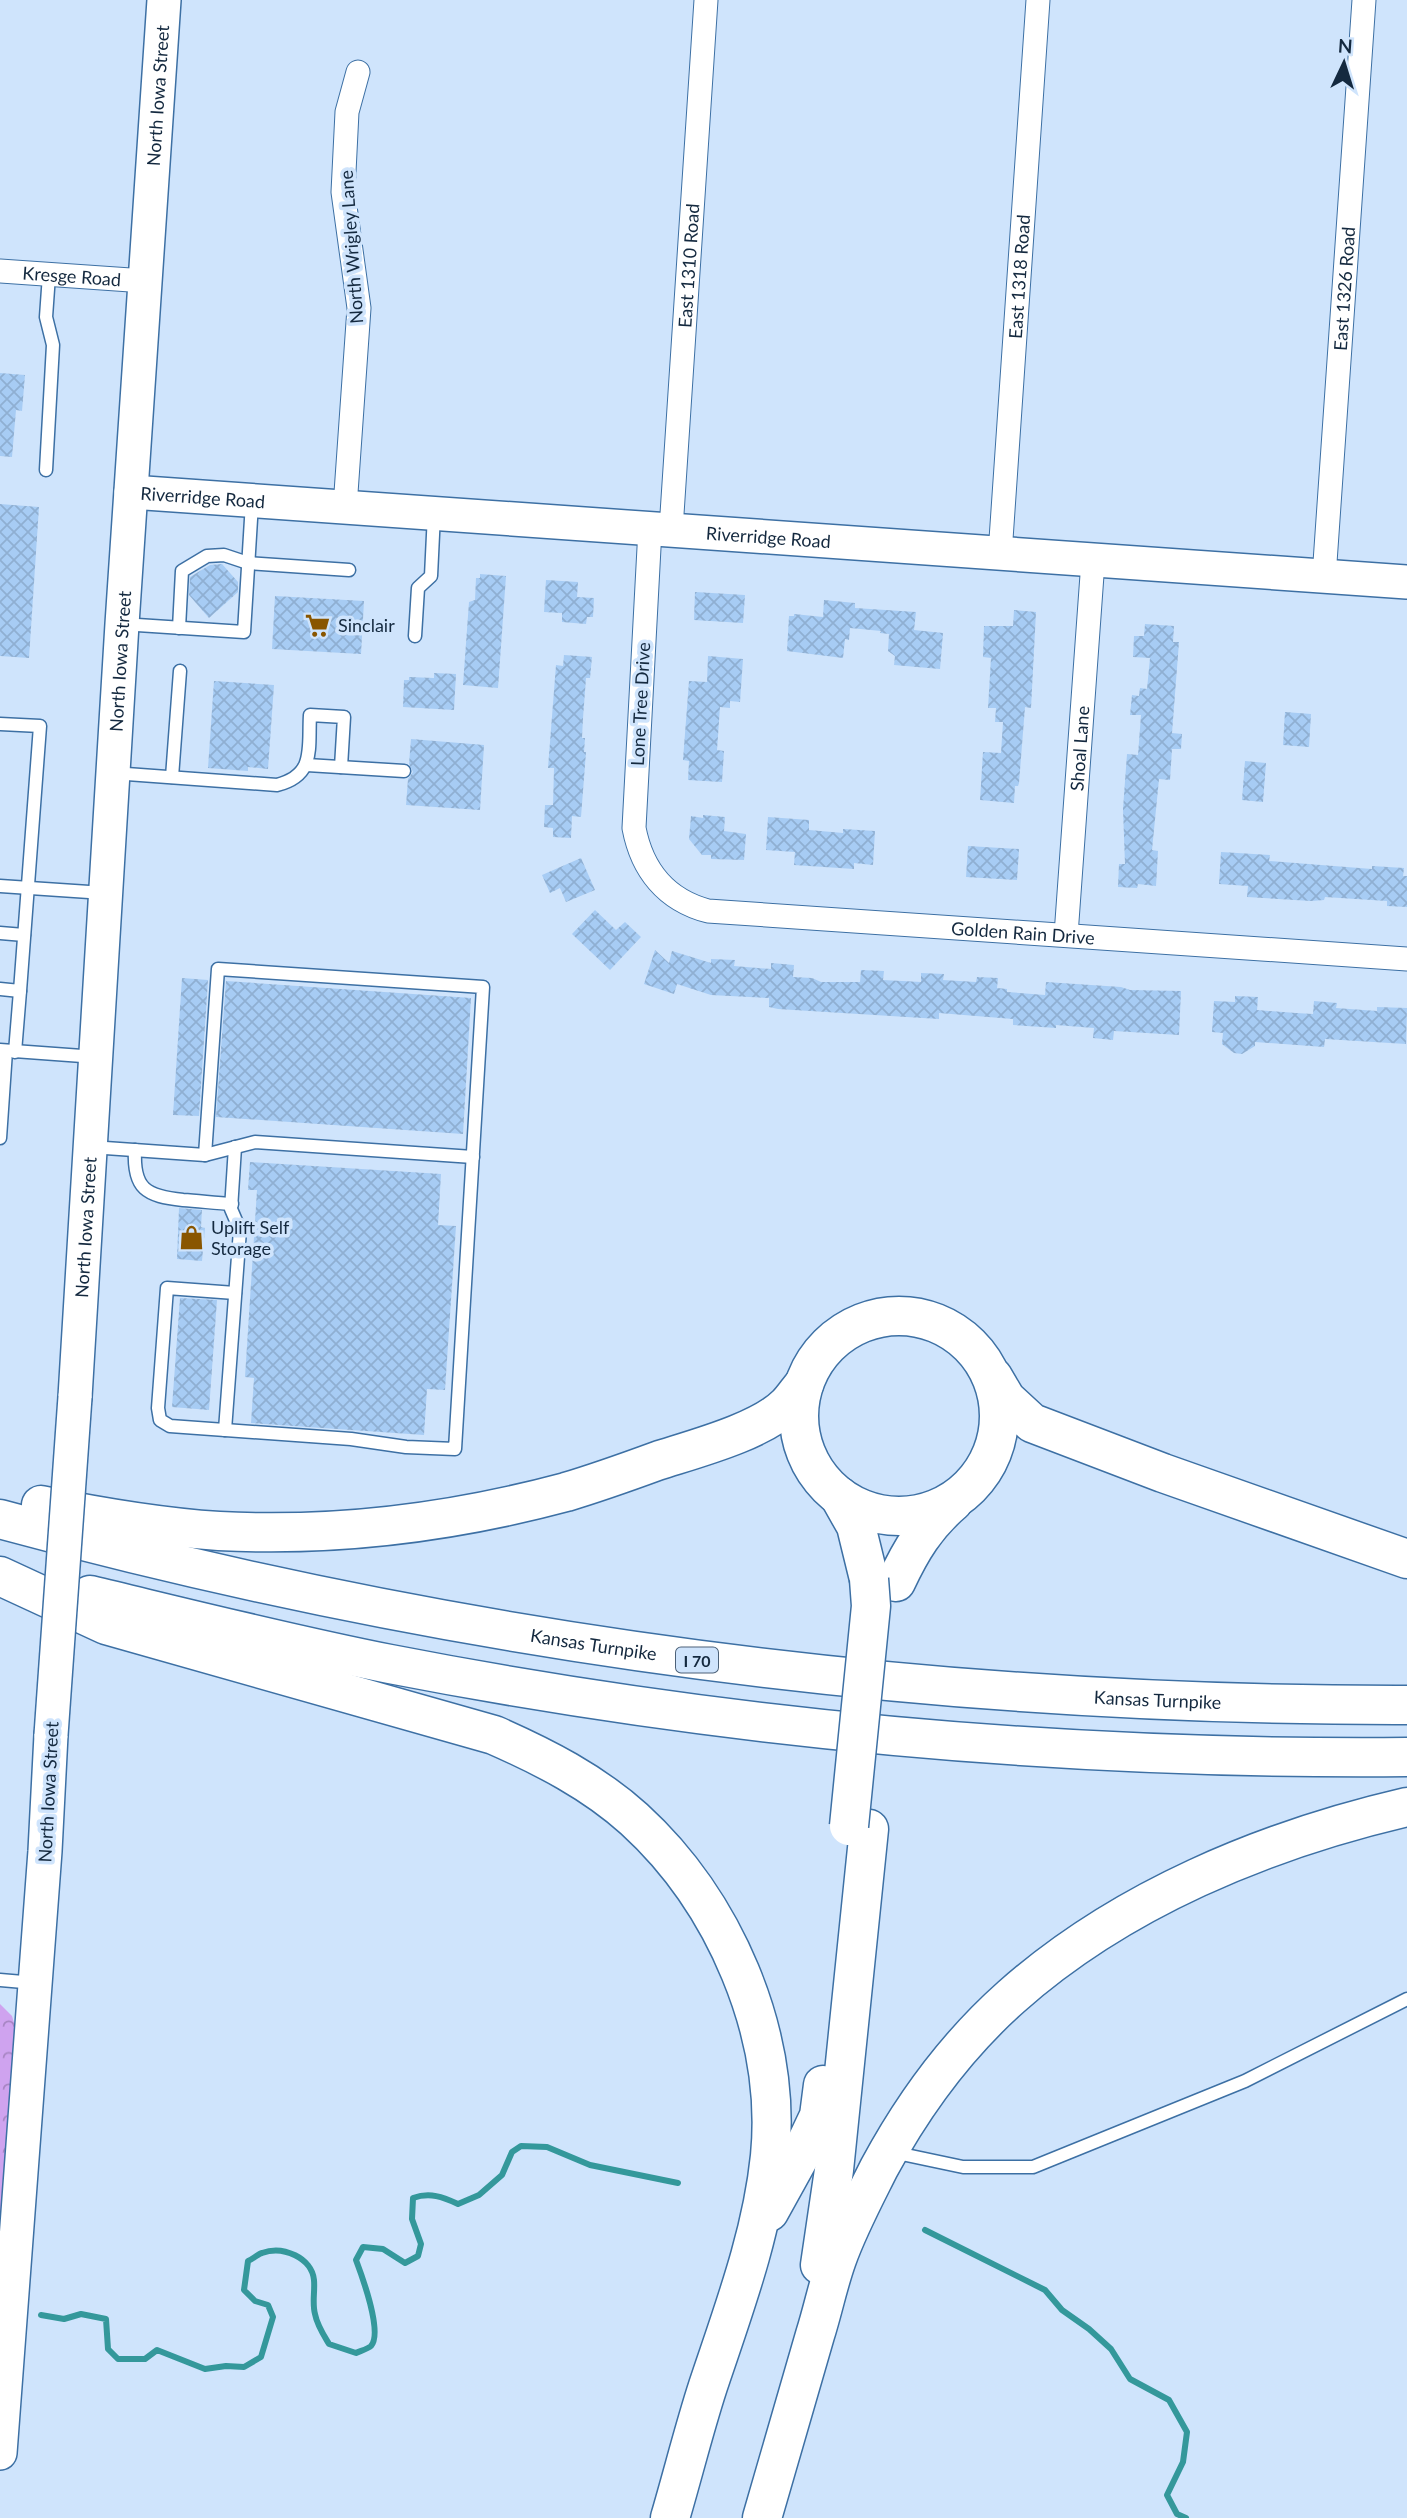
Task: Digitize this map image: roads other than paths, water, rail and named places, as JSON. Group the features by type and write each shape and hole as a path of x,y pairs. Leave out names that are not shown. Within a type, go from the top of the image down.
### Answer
{"highway":[{"path":"0,1494 114,1520 220,1531 289,1532 405,1524 499,1507 569,1491 745,1430 770,1418 787,1405 804,1384 817,1358 837,1337 862,1322 891,1316 920,1318 948,1328 971,1345 1006,1399 1032,1423 1163,1473 1407,1559"},
{"path":"819,2323 820,2254 834,2170 859,1827 871,1606 883,1580 933,1520 983,1472 998,1439 999,1403 989,1369"},
{"path":"804,1384 799,1415 803,1446 817,1474 839,1496 883,1580"},
{"path":"839,1496 867,1511 898,1516 929,1512 958,1498"},
{"name":"Kansas Turnpike","path":"0,1519 182,1566 342,1601 504,1631 722,1663 943,1687 1074,1696 1218,1702 1407,1705"},
{"path":"0,1575 282,1642 392,1664 502,1684 677,1710 840,1730 1103,1750 1240,1755 1407,1756"},
{"path":"0,1575 106,1625 494,1735 570,1772 606,1796 634,1819 675,1863 712,1916 747,1990 762,2039 771,2120 769,2157 754,2238 670,2518"},
{"path":"762,2518 837,2259 860,2204 888,2151 924,2094 980,2029 1027,1983 1090,1937 1133,1910 1222,1868 1320,1832 1407,1807"},
{"path":"754,2238 819,2116 859,1827"}],"main road":[{"name":"North Iowa Street","path":"0,2453 75,1396 122,624 164,0"},
{"name":"Riverridge Road","path":"131,492 1407,582"}],"street":[{"name":"East 1310 Road","path":"661,529 706,0"},
{"name":"East 1318 Road","path":"1000,554 1038,0"},
{"name":"East 1326 Road","path":"1324,577 1364,0"},
{"name":"North Wrigley Lane","path":"345,507 359,308 343,192 347,112 358,72"},
{"name":"Kresge Road","path":"0,271 145,281"},
{"name":"Lone Tree Drive","path":"652,874 639,849 634,820 661,529"},
{"name":"Shoal Lane","path":"1066,935 1093,561"},
{"name":"Golden Rain Drive","path":"652,874 668,892 687,904 708,911 1407,959"}],"lane":[{"path":"46,470 53,345 46,317 49,275"},
{"path":"122,624 244,632 253,500"},
{"path":"415,636 418,588 431,576 434,513"},
{"path":"179,628 182,571 207,556 224,555 248,564 349,570"},
{"path":"172,777 180,671"},
{"path":"113,773 277,785 298,776 307,765 310,715 344,717 341,767"},
{"path":"0,724 40,726 20,991 7,1051 0,1138"},
{"path":"307,765 404,771"},
{"path":"0,886 106,893"},
{"path":"0,933 24,935"},
{"path":"205,1155 218,969 483,987 455,1449 170,1426 160,1420 158,1408 167,1288 235,1293"},
{"path":"0,989 20,991"},
{"path":"7,1051 97,1057"},
{"path":"91,1147 205,1155 255,1142 473,1157"},
{"path":"225,1430 240,1230 232,1209 235,1147"},
{"path":"135,1150 137,1177 150,1194 162,1198 232,1204"},
{"path":"0,1980 35,1983"},
{"path":"888,2151 963,2167 1033,2167 1245,2081 1407,1999"}],"waterway":[{"path":"41,2315 64,2319 81,2314 106,2319 108,2349 118,2359 145,2359 157,2350 205,2369 244,2367 261,2357 273,2317 268,2305 255,2301 244,2290 248,2261 262,2253 279,2251 295,2255 308,2265 312,2272 316,2318 329,2344 356,2353 371,2346 375,2329 356,2260 363,2247 383,2249 405,2263 418,2256 421,2244 412,2219 413,2198 436,2196 458,2204 479,2195 502,2175 512,2152 521,2146 547,2147 590,2165 678,2183"},
{"path":"925,2230 1045,2290 1062,2310 1111,2349 1130,2379 1169,2400 1187,2432 1183,2462 1167,2495 1177,2514 1186,2518"}],"place":[{"name":"Sinclair","path":"318,625"},
{"name":"Uplift Self Storage","path":"191,1237"}]}
